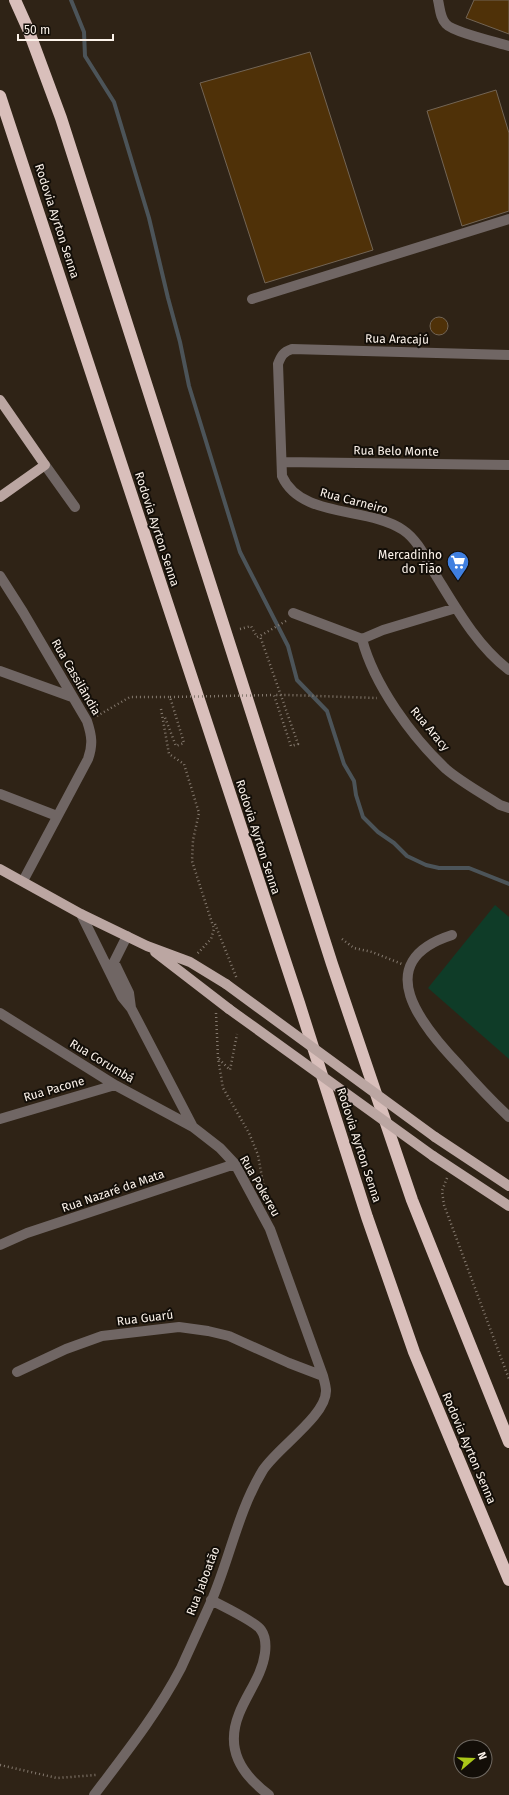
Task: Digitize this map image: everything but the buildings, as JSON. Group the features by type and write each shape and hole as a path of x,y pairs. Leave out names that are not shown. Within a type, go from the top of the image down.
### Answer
{"highway":[{"path":"15,0 28,28"},
{"path":"19,0 61,118 332,964 409,1192 509,1442"},
{"name":"Rodovia Ayrton Senna","path":"0,96 296,996 367,1218 414,1352 509,1580"}],"main road":[{"path":"0,400 45,465 0,497"},
{"path":"0,869 81,914 147,946 190,962 226,984 436,1137 509,1186"},
{"path":"147,946 215,999 433,1156 509,1206"}],"street":[{"path":"438,0 442,18 447,25 509,46"},
{"path":"252,299 509,219"},
{"name":"Rua Aracajú","path":"285,352 292,349 509,355"},
{"name":"Rua Carneiro","path":"285,352 281,356 278,364 282,476 285,485 296,495 315,505 376,519 403,530 419,547 456,608 496,660 509,670"},
{"name":"Rua Belo Monte","path":"282,462 509,466"},
{"path":"45,465 74,507"},
{"name":"Rua Cassilândia","path":"0,576 23,612 87,721 92,737 91,750 88,759 23,881"},
{"path":"293,613 362,639 383,630 456,608"},
{"name":"Rua Aracy","path":"362,639 367,657 376,676 404,722 425,747 448,770 500,805 509,808"},
{"path":"0,671 72,697"},
{"path":"0,794 57,816"},
{"name":"Rua Pokereu","path":"81,914 122,997 131,1008 193,1127 220,1148 235,1164 270,1229 323,1376"},
{"path":"452,935 426,945 416,955 409,968 407,985 412,1004 422,1022 439,1044 509,1117"},
{"name":"Rua Pokereu","path":"127,936 114,962 129,993 131,1008"},
{"name":"Rua Corumbá","path":"0,1013 115,1085 193,1127"},
{"name":"Rua Pacone","path":"0,1119 115,1085"},
{"name":"Rua Nazaré da Mata","path":"0,1245 34,1231 235,1164"},
{"name":"Rua Guarú","path":"17,1372 66,1349 102,1336 179,1326 229,1336 323,1376"},
{"name":"Rua Jaboatão","path":"94,1795 130,1748 159,1704 180,1668 212,1600 252,1489 267,1464 314,1416 323,1404 326,1391 323,1376"},
{"path":"212,1600 261,1629 267,1643 260,1673 239,1714 232,1737 236,1754 244,1771 256,1785 269,1795"}],"path":[{"path":"240,629 251,626 257,637 286,622"},
{"path":"261,635 298,744 291,746 274,695"},
{"path":"87,721 130,697 281,695 363,698"},
{"path":"170,697 184,744 176,746 161,709 168,754 184,764 199,807 199,818 193,840 192,861 212,918 237,978"},
{"path":"190,962 211,939 214,929 212,918"},
{"path":"342,939 354,948 372,952 409,968"},
{"path":"215,999 218,1058 223,1088 249,1133 258,1155 265,1199"},
{"path":"218,1058 230,1070 237,1034"},
{"path":"451,1168 442,1191 444,1205 509,1379"},
{"path":"0,1765 57,1778 110,1774"}],"green space":[{"path":"495,905 509,917 509,1059 428,988"}],"waterway":[{"path":"71,0 84,32 85,56 114,102 149,218 180,342 189,386 240,552 288,646 297,680 327,711 344,764 354,781 356,795 363,817 378,832 394,843 407,856 426,865 439,868 469,868 509,884"}],"place":[{"name":"Mercadinho do Tião","path":"458,582"}]}
